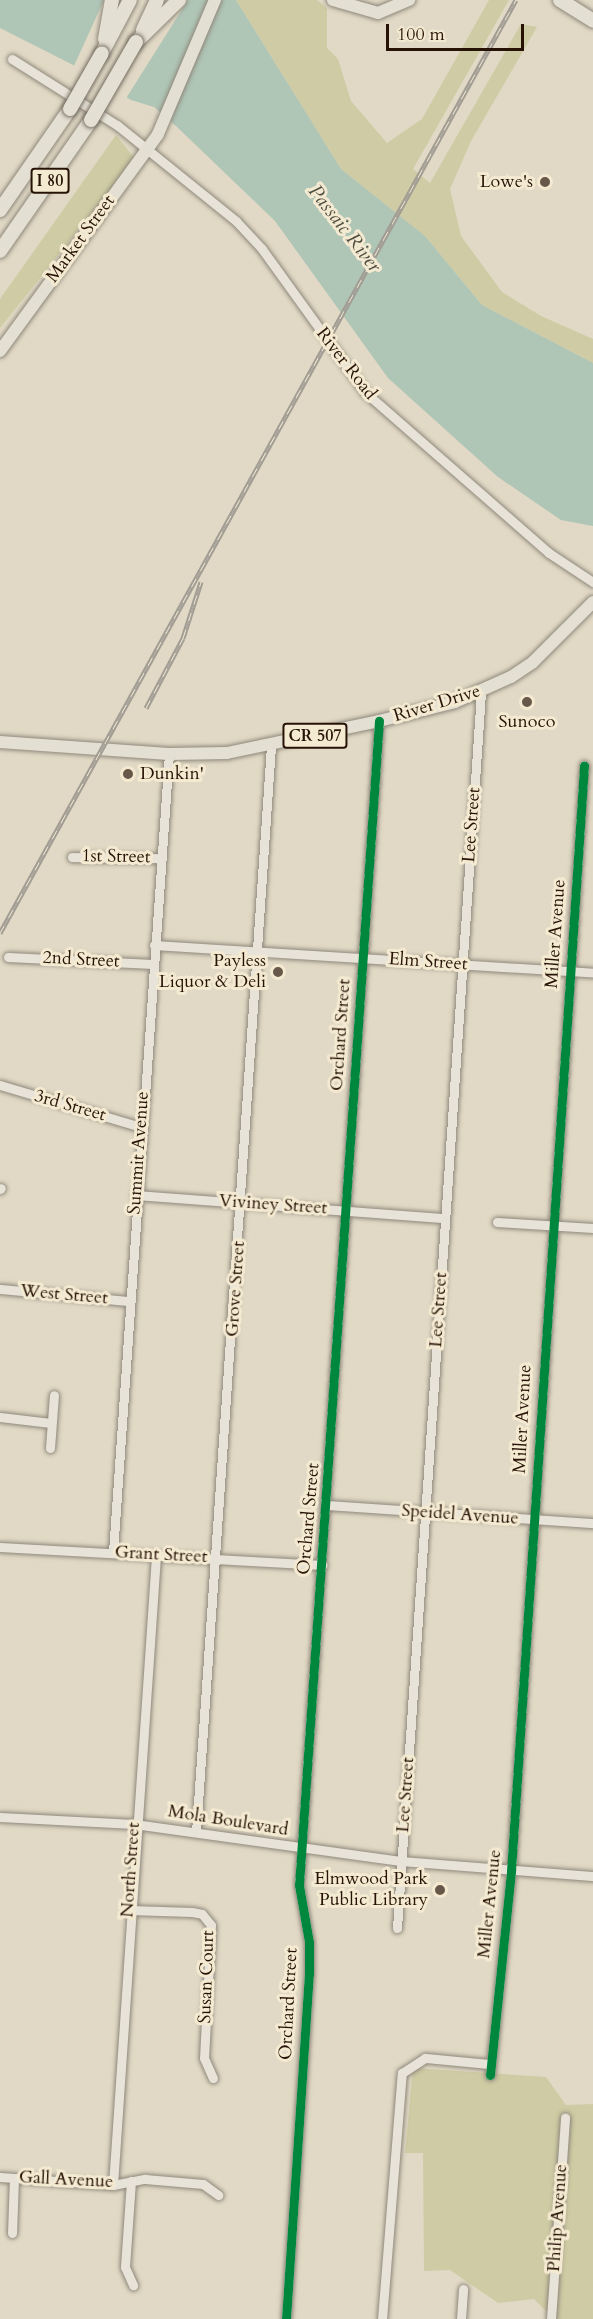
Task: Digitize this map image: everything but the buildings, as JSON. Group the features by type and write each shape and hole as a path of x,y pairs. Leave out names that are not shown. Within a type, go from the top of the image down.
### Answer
{"highway":[{"path":"102,53 112,0"},
{"name":"I 80","path":"0,210 70,109 130,0"},
{"name":"I 80","path":"4,246 91,120 158,0"},
{"path":"136,42 179,0"},
{"path":"560,0 593,21"},
{"path":"0,257 4,246"}],"main road":[{"name":"Market Street","path":"0,351 162,127 215,0"},
{"path":"333,0 378,13 408,0"},
{"name":"River Drive","path":"0,742 169,754 271,746 379,721 481,692 533,662 593,602"}],"street":[{"name":"River Road","path":"12,59 117,124 145,152 251,236 346,370 385,412 492,499 549,553 593,582"},
{"name":"Lee Street","path":"397,1929 481,692"},
{"name":"Orchard Street","path":"286,2319 309,1974 309,1942 299,1885 328,1504 379,721"},
{"name":"Grove Street","path":"196,1832 242,1203 271,746"},
{"name":"Summit Avenue","path":"112,1552 128,1301 169,754"},
{"name":"Miller Avenue","path":"490,2075 511,1871 584,765"},
{"name":"1st Street","path":"72,856 160,858"},
{"name":"Elm Street","path":"154,945 258,950 593,974"},
{"name":"2nd Street","path":"8,957 153,964"},
{"name":"3rd Street","path":"0,1085 141,1127"},
{"name":"Viviney Street","path":"136,1196 445,1218"},
{"path":"497,1222 593,1228"},
{"name":"West Street","path":"0,1289 128,1301"},
{"path":"50,1448 54,1395"},
{"path":"0,1417 51,1423"},
{"name":"Speidel Avenue","path":"328,1504 426,1513 593,1523"},
{"name":"Grant Street","path":"0,1547 322,1565"},
{"name":"North Street","path":"112,2185 134,1824 156,1556"},
{"name":"Mola Boulevard","path":"0,1817 134,1824 402,1861 593,1876"},
{"name":"Susan Court","path":"129,1910 192,1912 202,1914 211,1925 204,2058 213,2079"},
{"path":"382,2319 402,2073 425,2058 490,2064"},
{"name":"Philip Avenue","path":"551,2319 565,2117"},
{"name":"Gall Avenue","path":"0,2177 112,2185 131,2181 203,2184 218,2195"},
{"path":"12,2233 14,2178"},
{"path":"131,2181 125,2266 133,2285"},
{"path":"461,2319 463,2289"}],"shaded area":[{"path":"236,0 317,0 327,8 327,48 338,59 351,101 387,143 422,119 489,0 509,0 413,169 430,183 521,24 537,27 471,141 450,189 461,236 502,292 541,316 593,339 593,363 482,305 425,236 341,169"},
{"path":"116,135 135,159 0,328 0,299"},
{"path":"413,2068 546,2077 566,2105 593,2104 593,2319 554,2319 534,2299 498,2303 450,2270 424,2271 423,2153 405,2153"}],"water":[{"name":"Passaic River","path":"0,0 236,0 341,169 425,236 482,305 593,363 593,526 561,520 498,477 388,378 275,221 177,127 154,107 131,100 91,74 0,28"}],"pier":[{"path":"104,0 188,0 125,100 73,68"}],"railway":[{"path":"0,933 516,0"},
{"path":"146,708 183,638 201,582"}],"cycle path":[{"path":"286,2319 309,1974 309,1942 299,1885 379,721"},
{"path":"490,2075 511,1871 584,765"}],"place":[{"name":"Lowe's","path":"545,182"},
{"name":"Sunoco","path":"527,702"},
{"name":"Dunkin'","path":"128,774"},
{"name":"Payless Liquor & Deli","path":"278,972"},
{"name":"Elmwood Park Public Library","path":"440,1890"}]}
